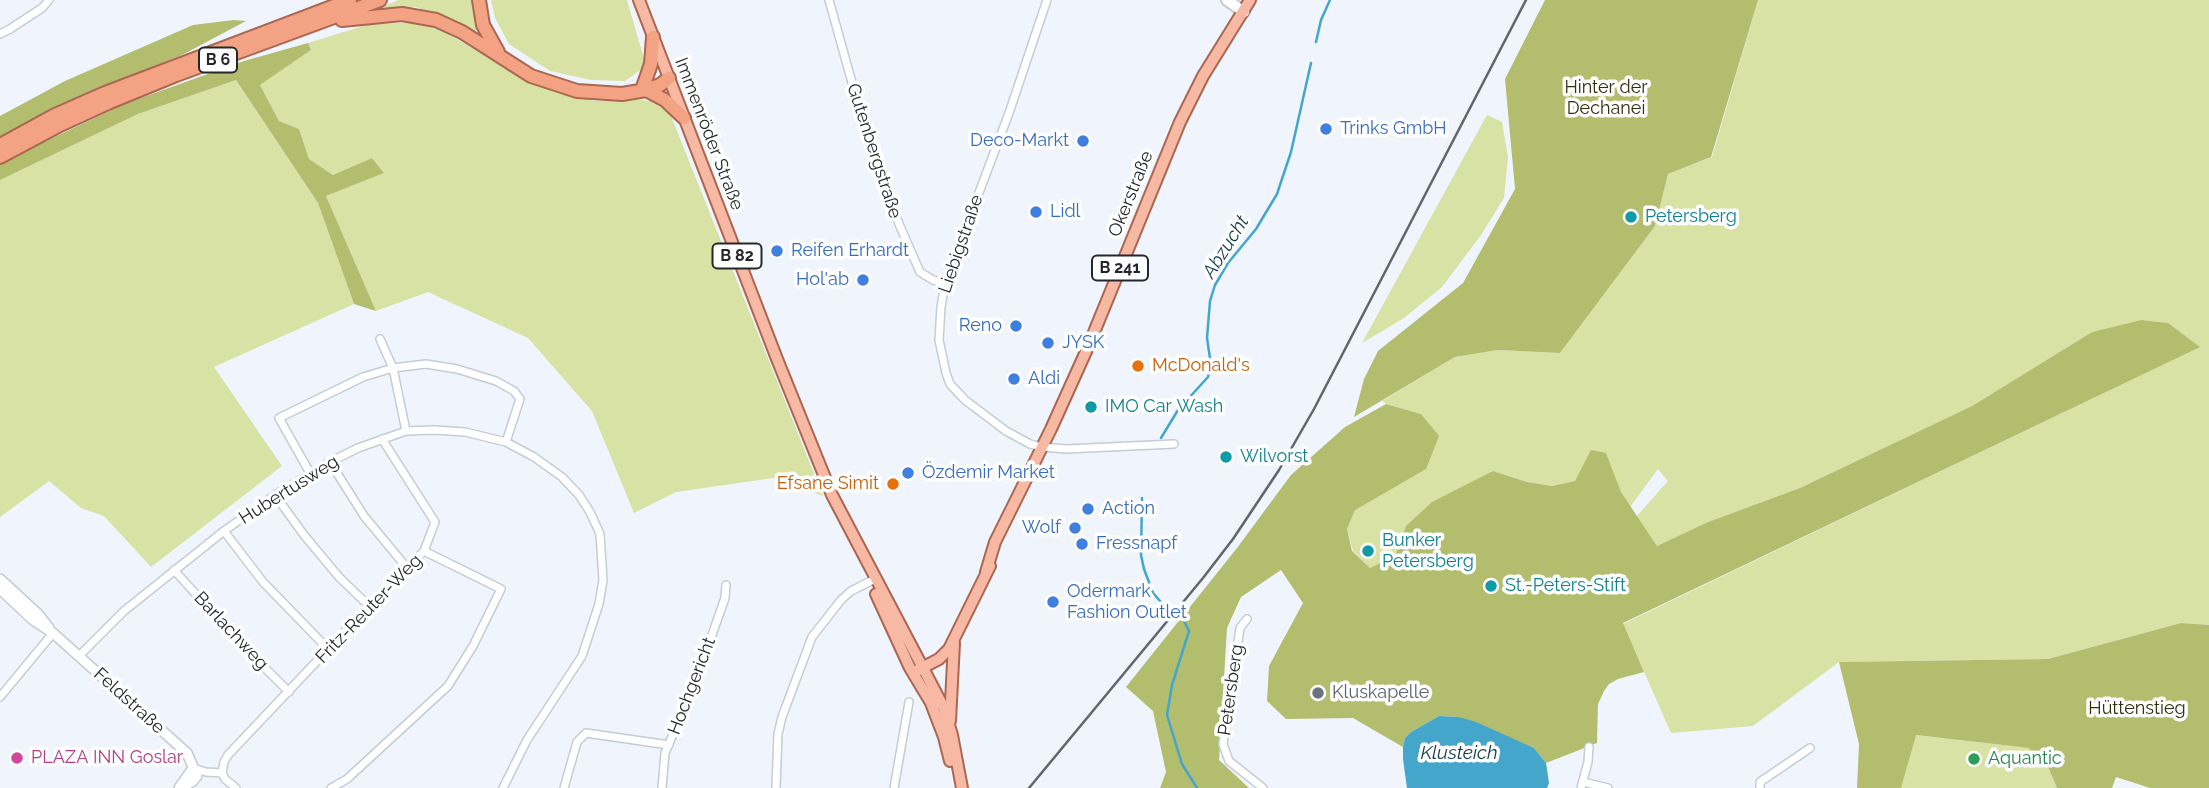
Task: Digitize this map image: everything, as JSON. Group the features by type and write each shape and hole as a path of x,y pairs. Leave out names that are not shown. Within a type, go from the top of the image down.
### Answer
{"highway":[{"name":"B 6","path":"322,17 333,0"},
{"name":"B 6","path":"0,157 110,102 322,17 351,0"},
{"name":"B 6","path":"0,145 55,115 105,93 322,17 380,0"},
{"path":"479,0 483,25 500,55"},
{"path":"322,17 392,14 427,17 449,25 531,76 577,91 607,94 641,89 669,78"},
{"path":"641,89 651,64 653,37"},
{"path":"641,89 665,100 684,118"}],"main road":[{"name":"Immenröder Straße","path":"639,0 825,487 911,671"},
{"path":"1227,0 1249,5"},
{"path":"1237,0 1249,5"},
{"name":"Okerstraße","path":"922,665 937,656 954,639 1010,526 1009,514 1084,356 1180,122 1203,76 1249,5"},
{"name":"Immenröder Straße","path":"777,359 841,515 922,665"},
{"name":"B 82","path":"950,728 954,639"},
{"name":"B 82","path":"922,665 944,708 950,728 959,788 937,718 911,671 922,665"}],"street":[{"path":"0,34 42,8 49,0"},
{"name":"Gutenbergstraße","path":"829,0 867,140 899,224 920,272 945,283"},
{"name":"Liebigstraße","path":"1042,447 1025,442 965,400 950,384 939,340 940,307 945,283 1009,113 1047,0"},
{"path":"380,339 393,368 406,431"},
{"path":"310,473 279,418 363,377 393,368 426,365 457,369 496,381 514,391 520,399 506,442"},
{"name":"Hubertusweg","path":"79,656 124,611 224,531 275,495 330,462 406,431 466,432 506,442 534,457 562,477 579,495 600,534 603,580 599,604 582,656 527,740 503,788"},
{"path":"382,439 435,522 424,551"},
{"path":"1042,447 1066,449 1174,444"},
{"path":"330,462 364,516 407,568"},
{"path":"275,495 304,536 339,577 369,606"},
{"path":"224,531 263,582 329,650"},
{"name":"Fritz-Reuter-Weg","path":"222,772 229,755 424,551 501,589 473,646 448,686 347,779 331,788"},
{"name":"Barlachweg","path":"174,570 289,692"},
{"name":"Feldstraße","path":"0,579 38,614 52,633"},
{"path":"776,788 778,734 782,717 812,637 841,600 870,581"},
{"name":"Hochgericht","path":"662,788 665,753 700,669 725,598 726,585"},
{"name":"Feldstraße","path":"0,589 187,753 193,768"},
{"name":"Petersberg","path":"1247,619 1240,628 1223,744 1229,761 1263,788"},
{"path":"0,697 52,633"},
{"path":"894,788 909,702"},
{"path":"564,788 577,742 586,733 669,745"},
{"path":"1589,747 1582,785 1608,788"},
{"path":"1760,788 1760,782 1810,748"},
{"path":"180,788 193,768 206,772 222,772 225,779 236,788"}],"green space":[{"path":"398,0 474,0 476,32 416,7 374,11"},
{"path":"491,0 627,0 646,66 625,81 591,80 550,71 509,44 495,18"},
{"name":"Hinter der Dechanei","path":"1545,0 1758,0 1711,157 1668,174 1655,226 1560,353 1498,350 1455,357 1354,417 1364,379 1378,351 1463,283 1515,189 1505,79"},
{"path":"1758,0 2209,0 2209,625 2181,623 2048,659 1839,662 1753,726 1671,733 1623,624 2199,347 2168,323 2141,320 2092,332 1972,406 1800,488 1708,522 1657,546 1637,516 1668,481 1658,469 1630,507 1606,454 1575,481 1552,486 1527,482 1493,471 1406,526 1395,556 1370,568 1353,551 1347,529 1355,510 1421,414 1382,401 1455,357 1498,350 1560,353 1655,226 1668,174 1712,157"},
{"path":"246,21 182,55 75,99 0,137 0,116 65,81 193,25"},
{"path":"412,22 432,26 533,84 594,101 635,99 658,102 671,116 823,496 773,478 676,492 634,513 592,411 528,338 428,292 376,311 326,196 384,173 372,158 333,175 309,159 299,129 279,121 260,85 311,50 308,43 366,25"},
{"path":"308,43 311,50 260,85 279,121 299,129 309,159 333,175 372,158 384,173 326,196 376,311 354,304 318,203 236,80 138,114 0,180 0,163 124,104 244,61"},
{"path":"236,80 318,203 354,304 214,367 282,466 151,567 104,516 81,508 49,481 0,517 0,180 138,114"},
{"path":"1487,115 1502,122 1508,157 1504,198 1481,235 1442,287 1404,318 1362,343"},
{"path":"2141,320 2168,323 2200,347 1623,623 1644,672 1618,679 1604,691 1598,704 1597,743 1546,763 1534,748 1459,717 1439,716 1411,732 1405,738 1403,747 1353,718 1286,719 1267,701 1269,666 1303,603 1281,570 1241,597 1227,628 1219,760 1249,788 1160,788 1166,772 1153,711 1126,687 1237,548 1291,475 1345,427 1386,404 1421,414 1439,436 1426,469 1355,510 1347,529 1352,551 1370,568 1395,556 1406,526 1432,502 1493,471 1527,482 1552,486 1575,481 1591,450 1606,453 1621,492 1657,546 1708,522 1800,488 1972,406 2092,332"},
{"name":"Hüttenstieg","path":"2181,623 2209,625 2209,788 2150,788 2116,777 2112,788 2057,788 2049,769 2029,748 1916,735 1901,788 1857,788 1859,744 1839,662 2048,659"},
{"name":"Aquantic","path":"1915,735 2030,748 2049,769 2057,788 1901,788"}],"water":[{"name":"Klusteich","path":"1439,716 1459,717 1476,722 1534,748 1546,763 1549,783 1547,788 1407,788 1403,759 1405,738"}],"waterway":[{"name":"Abzucht","path":"1316,42 1321,20 1330,0"},
{"name":"Abzucht","path":"1161,438 1178,410 1208,377 1211,365 1207,338 1210,301 1215,285 1228,263 1256,229 1277,194 1291,152 1311,63"},
{"name":"Abzucht","path":"1142,498 1141,555 1144,569 1153,593 1168,610"},
{"name":"Abzucht","path":"1184,621 1189,631 1172,685 1167,715 1182,764 1197,788"}],"railway":[{"path":"1029,788 1203,578 1279,470 1314,409 1526,0"}],"place":[{"name":"Trinks GmbH","path":"1326,129"},
{"name":"Deco-Markt","path":"1083,141"},
{"name":"Lidl","path":"1036,212"},
{"name":"Petersberg","path":"1631,217"},
{"name":"Reifen Erhardt","path":"777,251"},
{"name":"Hol'ab","path":"863,280"},
{"name":"Reno","path":"1016,326"},
{"name":"JYSK","path":"1048,343"},
{"name":"McDonald's","path":"1138,366"},
{"name":"Aldi","path":"1014,379"},
{"name":"IMO Car Wash","path":"1091,407"},
{"name":"Wilvorst","path":"1226,457"},
{"name":"Özdemir Market","path":"908,473"},
{"name":"Efsane Simit","path":"893,484"},
{"name":"Action","path":"1088,509"},
{"name":"Wolf","path":"1075,528"},
{"name":"Fressnapf","path":"1082,544"},
{"name":"Bunker Petersberg","path":"1368,551"},
{"name":"St.-Peters-Stift","path":"1491,586"},
{"name":"Odermark Fashion Outlet","path":"1053,602"},
{"name":"Kluskapelle","path":"1318,693"},
{"name":"PLAZA INN Goslar","path":"17,758"},
{"name":"Aquantic","path":"1974,759"}]}
